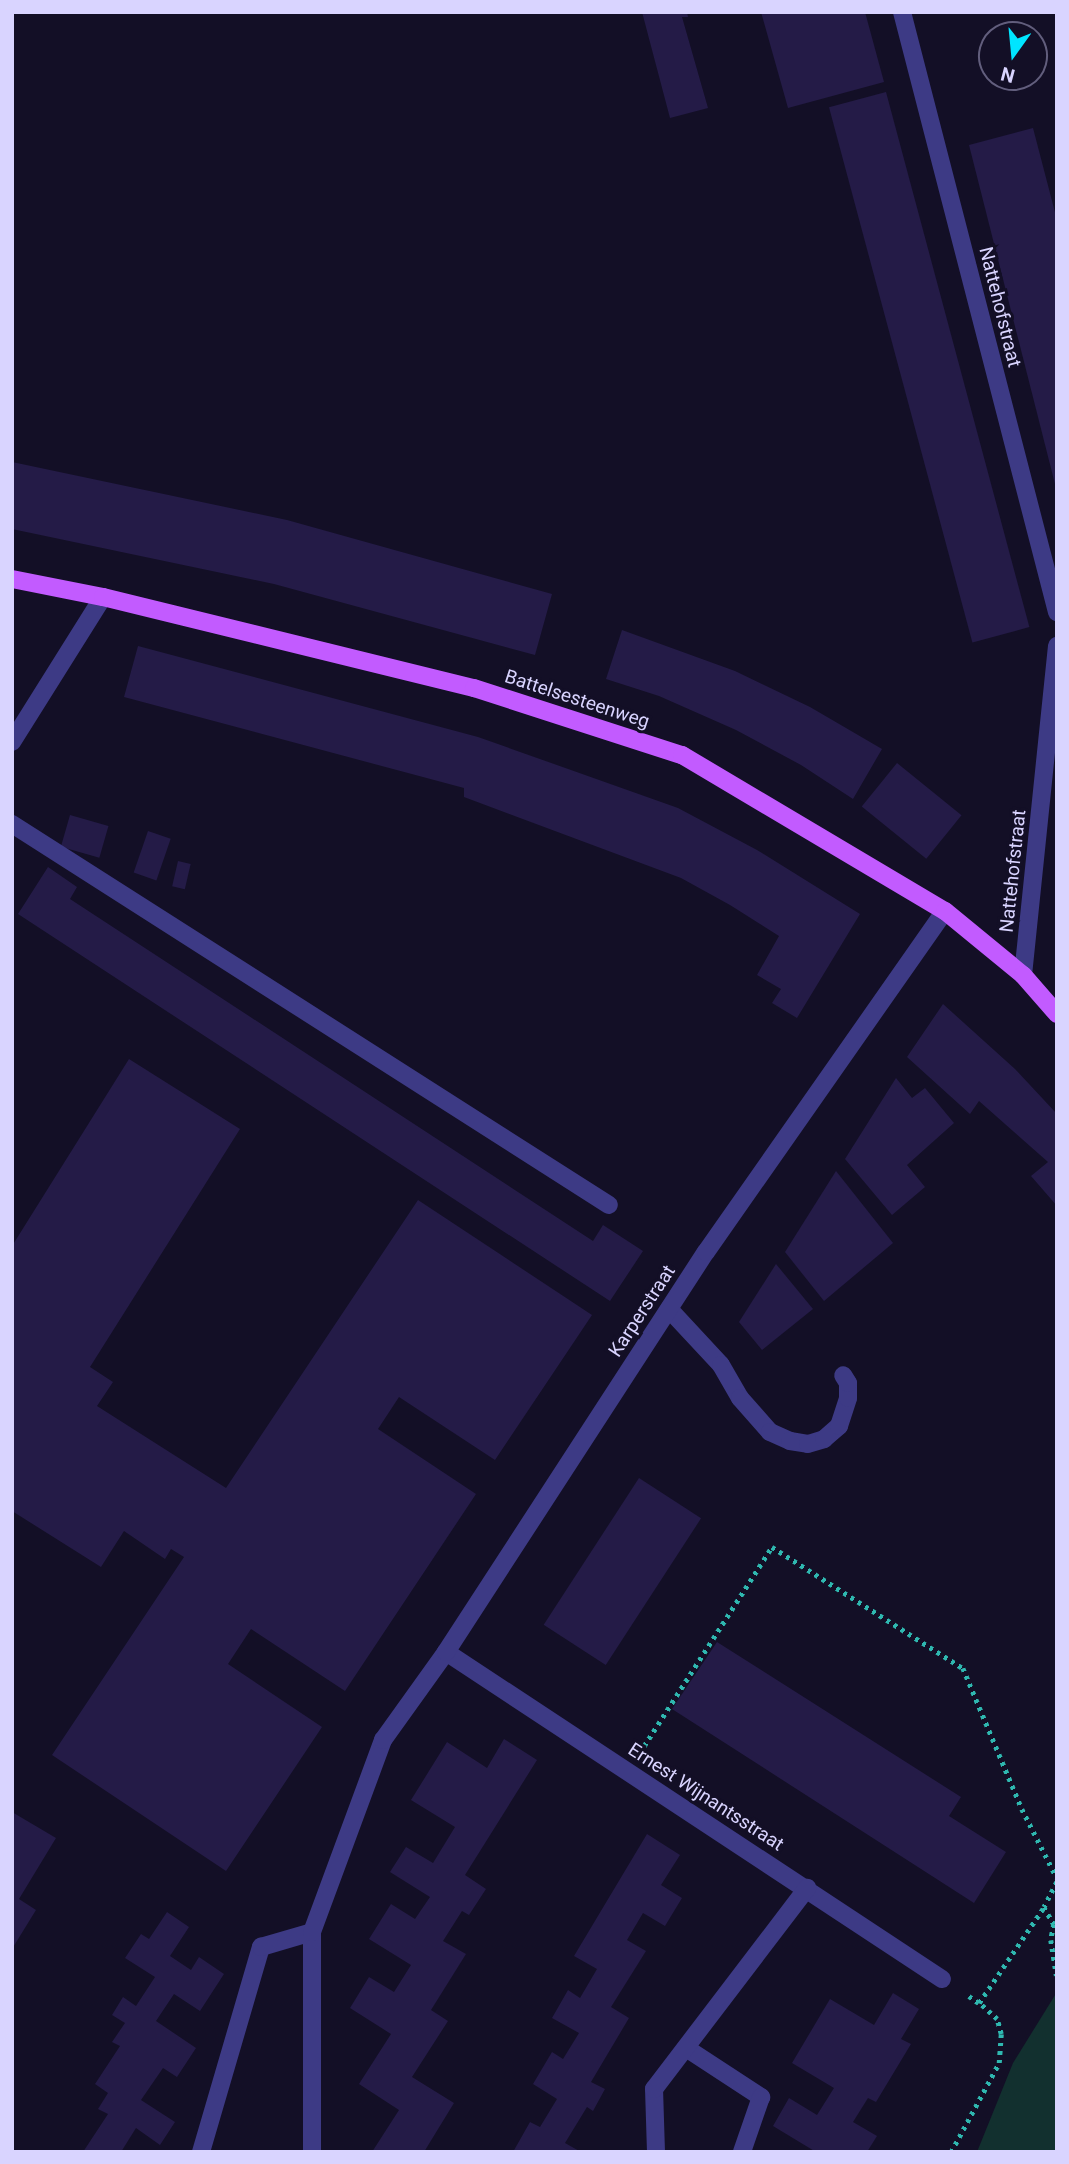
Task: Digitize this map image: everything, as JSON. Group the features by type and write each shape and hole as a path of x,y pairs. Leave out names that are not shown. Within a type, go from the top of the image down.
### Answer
{"main road":[{"name":"Battelsesteenweg","path":"12,579 103,597 474,688 682,755 945,911 1023,975 1057,1014"}],"street":[{"name":"Nattehofstraat","path":"902,12 1057,612"},
{"path":"12,742 103,597"},
{"name":"Nattehofstraat","path":"1023,975 1057,646"},
{"path":"12,824 609,1205"},
{"name":"Karperstraat","path":"312,1932 383,1740 446,1652 669,1309 945,911"},
{"path":"669,1309 721,1365 740,1398 770,1432 790,1441 808,1444 824,1438 839,1426 848,1398 848,1383 843,1375"},
{"name":"Ernest Wijnantsstraat","path":"446,1652 942,1979"},
{"path":"656,2152 654,2089 807,1888"},
{"path":"201,2152 261,1947 312,1932 312,2152"},
{"path":"686,2048 761,2097 742,2152"}],"path":[{"path":"628,1771 772,1547 962,1668 1022,1809 1057,1880 1044,1907 979,2003"},
{"path":"1044,1907 1054,1924 1051,1940 1057,1976"},
{"path":"942,1979 979,2003 997,2019 1000,2034 999,2063 951,2152"}],"green space":[{"path":"1057,1992 1057,2152 977,2152 1013,2063"}],"building":[{"path":"642,12 687,12 688,17 682,17 708,108 670,118"},
{"path":"761,12 865,12 884,82 788,108"},
{"path":"886,92 1029,627 972,642 829,107"},
{"path":"1033,128 1057,220 1056,488 969,145"},
{"path":"12,462 287,520 552,594 535,655 274,584 12,529"},
{"path":"622,630 735,671 810,707 882,749 853,799 801,765 736,730 659,696 606,679"},
{"path":"138,646 478,737 678,808 757,850 860,914 797,1018 772,1003 781,989 757,975 779,936 730,905 681,878 464,797 464,788 124,697"},
{"path":"897,763 962,815 926,859 862,807"},
{"path":"70,815 108,826 99,858 61,847"},
{"path":"148,831 171,839 156,880 134,873"},
{"path":"178,861 191,864 185,889 172,886"},
{"path":"48,867 77,887 70,899 593,1241 603,1225 643,1251 610,1301 18,914"},
{"path":"943,1004 1015,1069 1057,1114 1057,1206 1031,1176 1048,1162 979,1101 970,1114 907,1057"},
{"path":"129,1059 240,1129 90,1367 113,1382 97,1406 226,1488 418,1200 592,1315 495,1460 399,1397 378,1429 476,1494 345,1691 251,1629 228,1664 322,1727 226,1871 52,1755 184,1557 171,1549 165,1559 124,1531 101,1567 12,1511 12,1246"},
{"path":"896,1078 912,1098 925,1088 954,1123 907,1165 925,1187 892,1215 845,1159"},
{"path":"836,1171 893,1243 824,1301 785,1252"},
{"path":"776,1264 813,1309 762,1350 739,1322"},
{"path":"639,1478 701,1518 606,1665 544,1625"},
{"path":"717,1642 961,1797 949,1816 1006,1852 974,1903 672,1709"},
{"path":"504,1739 537,1760 465,1875 486,1889 469,1915 462,1911 443,1941 466,1954 431,2010 448,2021 412,2077 454,2103 424,2152 372,2152 399,2110 359,2084 391,2034 350,2008 369,1977 394,1992 411,1965 369,1939 391,1904 415,1919 430,1897 390,1872 406,1847 433,1863 455,1827 411,1800 447,1742 487,1768"},
{"path":"12,1812 56,1838 19,1899 36,1910 12,1949"},
{"path":"647,1834 680,1855 661,1885 682,1898 665,1926 643,1913 627,1940 646,1951 611,2007 629,2018 591,2082 605,2089 593,2111 587,2107 565,2143 581,2152 513,2152 530,2122 540,2127 557,2099 533,2084 552,2052 563,2059 579,2033 552,2018 568,1990 580,1998 597,1969 574,1956"},
{"path":"167,1912 189,1927 170,1956 191,1970 199,1957 224,1974 200,2011 174,1994 156,2021 196,2048 177,2077 163,2068 141,2100 175,2122 160,2145 136,2128 121,2152 83,2152 108,2114 98,2109 108,2093 95,2084 120,2046 112,2042 125,2023 112,2015 123,1997 136,2006 155,1977 125,1958 141,1934 149,1939"},
{"path":"893,1993 919,2009 901,2039 911,2044 876,2102 868,2098 853,2122 877,2136 867,2152 816,2152 773,2126 789,2098 817,2115 834,2088 792,2063 830,1999 874,2025"}]}
